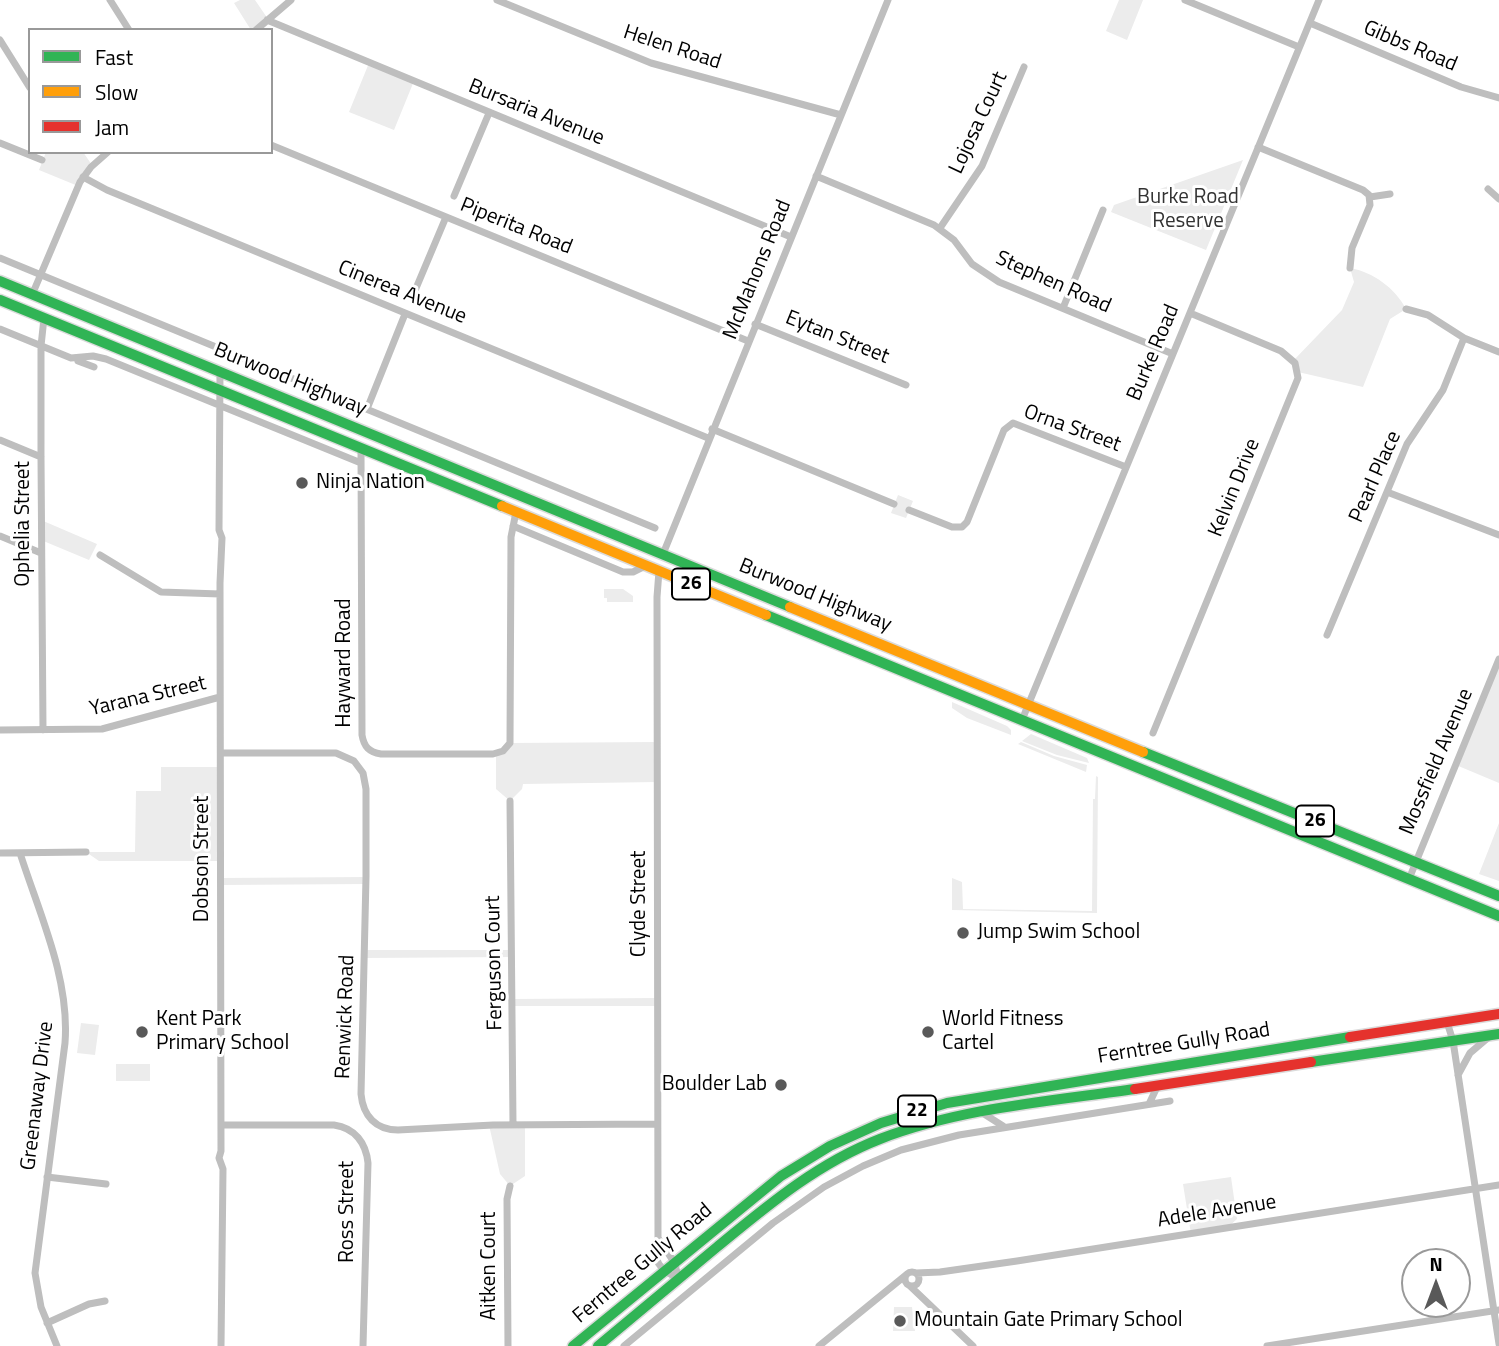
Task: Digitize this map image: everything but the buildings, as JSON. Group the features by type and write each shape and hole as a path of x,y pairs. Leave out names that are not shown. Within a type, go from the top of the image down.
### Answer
{"main road":[{"name":"Burwood Highway","path":"0,282 1499,896"},
{"name":"Burwood Highway","path":"0,300 1499,916"},
{"path":"659,570 663,554"},
{"name":"Ferntree Gully Road","path":"573,1346 781,1176 863,1129 947,1103 1499,1014"},
{"name":"Ferntree Gully Road","path":"598,1346 780,1195 820,1168 880,1139 935,1122 981,1112 1495,1034"},
{"path":"1102,1077 1104,1093"}],"street":[{"path":"110,0 128,28"},
{"path":"258,28 291,0"},
{"name":"Helen Road","path":"497,0 651,63 841,115"},
{"name":"McMahons Road","path":"663,554 888,0"},
{"name":"Burke Road","path":"1022,720 1319,0"},
{"path":"1189,1 1299,47"},
{"name":"Bursaria Avenue","path":"267,20 791,237"},
{"name":"Gibbs Road","path":"1310,23 1461,87 1499,98"},
{"path":"0,40 28,85"},
{"name":"Lojosa Court","path":"940,228 982,166 1024,67"},
{"path":"454,196 489,113"},
{"path":"0,144 43,160"},
{"name":"Piperita Road","path":"273,146 748,341"},
{"path":"1258,147 1363,190 1370,197 1370,205 1352,248 1350,268"},
{"path":"32,295 83,177 106,154"},
{"name":"Stephen Road","path":"816,176 940,228 982,272 999,282 1173,354"},
{"name":"Cinerea Avenue","path":"83,177 107,190 708,438"},
{"path":"1488,189 1499,200"},
{"path":"1370,197 1390,194"},
{"path":"1063,308 1102,210"},
{"path":"414,293 446,217"},
{"name":"Burwood Highway","path":"0,258 655,528"},
{"path":"1406,309 1428,315 1464,338 1499,352"},
{"name":"Kelvin Drive","path":"1153,733 1298,378 1296,367 1287,355 1190,313"},
{"path":"367,409 405,314"},
{"name":"Ophelia Street","path":"43,730 41,345 44,318"},
{"name":"Eytan Street","path":"755,324 906,385"},
{"path":"0,329 94,367"},
{"name":"Pearl Place","path":"1327,635 1407,444 1443,390 1464,338"},
{"path":"71,358 101,357 361,463"},
{"name":"Dobson Street","path":"220,372 221,1346"},
{"path":"1006,414 1010,424"},
{"name":"Orna Street","path":"909,510 962,532 1004,430 1010,424 1021,424 1126,467"},
{"path":"712,429 894,504"},
{"path":"0,440 41,457"},
{"name":"Hayward Road","path":"361,448 362,734 371,751 381,754 492,754 503,751 510,743 511,537 516,512"},
{"path":"1387,492 1499,535"},
{"name":"Burwood Highway","path":"513,526 623,572 633,572 646,565"},
{"path":"0,536 41,553"},
{"path":"100,555 152,589 164,593 220,594"},
{"name":"Clyde Street","path":"659,570 657,1261 663,1271"},
{"name":"Mossfield Avenue","path":"1409,879 1499,659"},
{"name":"Yarana Street","path":"0,730 102,729 220,697"},
{"name":"Renwick Road","path":"220,753 336,753 355,761 363,773 366,789 366,877 361,1094 368,1117 389,1130 513,1124 657,1124"},
{"name":"Ferguson Court","path":"510,801 513,1124"},
{"path":"0,853 86,852"},
{"name":"Greenaway Drive","path":"20,853 58,969 65,1007 65,1042 36,1273 38,1299 57,1346"},
{"path":"1447,1022 1453,1041 1496,1310 1499,1344"},
{"path":"1458,1075 1470,1053 1495,1034"},
{"name":"Ferntree Gully Road","path":"1149,1104 1158,1085"},
{"path":"625,1346 731,1258 824,1187 882,1157 925,1143 1004,1126 1170,1101"},
{"path":"981,1112 1004,1126"},
{"path":"925,1143 935,1122"},
{"name":"Ross Street","path":"221,1125 334,1125 349,1129 362,1142 368,1163 363,1346"},
{"path":"47,1177 106,1184"},
{"name":"Adele Avenue","path":"912,1282 910,1272 940,1272 1499,1185"},
{"name":"Aitken Court","path":"508,1346 507,1199 510,1186"},
{"path":"658,1238 674,1262 676,1282 673,1305"},
{"path":"705,1256 731,1258"},
{"path":"663,1271 676,1282"},
{"name":"Adele Avenue","path":"819,1346 887,1290 940,1272"},
{"path":"912,1282 973,1346"},
{"path":"47,1323 89,1304 105,1301"},
{"path":"1267,1346 1496,1310"}],"green space":[{"path":"240,0 255,0 268,19 258,28 250,28 234,3"},
{"path":"1119,0 1143,0 1127,40 1106,31"},
{"path":"369,63 414,81 394,130 349,112"},
{"path":"45,154 84,154 92,165 78,186 39,170"},
{"name":"Burke Road Reserve","path":"1243,160 1206,250 1111,212 1114,205"},
{"path":"1350,268 1383,282 1396,294 1406,309 1390,319 1363,387 1298,372 1293,361 1342,310 1354,282"},
{"path":"898,495 913,501 906,518 891,513"},
{"path":"41,520 97,544 89,560 41,540"},
{"path":"604,589 623,589 633,596 633,602 607,602"},
{"path":"1499,659 1499,783 1456,765"},
{"path":"952,702 1007,726 1011,735 967,718 952,708"},
{"path":"1031,734 1087,758 1089,763 1057,755 1022,741"},
{"path":"657,742 657,782 523,784 522,789 510,801 496,789 496,753 510,743"},
{"path":"1021,742 1054,756 1087,765 1086,772 1018,744"},
{"path":"161,767 221,767 221,861 99,861 86,852 135,852 136,791 161,791"},
{"path":"1096,776 1097,913 952,910 952,878 962,882 963,909 1092,911 1093,799"},
{"path":"1499,823 1499,881 1479,874"},
{"path":"366,877 366,884 221,885 221,878"},
{"path":"365,950 512,950 512,957 365,958"},
{"path":"657,998 657,1006 513,1006 513,999"},
{"path":"81,1023 99,1025 95,1055 77,1053"},
{"path":"116,1064 150,1064 150,1081 116,1081"},
{"path":"525,1124 525,1176 510,1186 500,1174 489,1125"},
{"path":"1231,1177 1237,1219 1227,1228 1191,1234 1183,1184"},
{"path":"894,1307 912,1307 915,1331 893,1331"}],"traffic: fast":[{"path":"0,281 790,607"},
{"path":"0,300 502,506"},
{"path":"766,615 1499,916"},
{"path":"1143,752 1499,896"},
{"path":"1311,1062 1499,1034"},
{"path":"573,1346 781,1176 830,1146 881,1123 947,1103 1350,1037"},
{"path":"598,1346 775,1201 815,1173 857,1149 910,1128 974,1113 1135,1089"}],"traffic: slow":[{"path":"502,506 766,615"},
{"path":"790,607 1143,752"}],"traffic: jam":[{"path":"1350,1037 1499,1014"},
{"path":"1135,1089 1311,1062"}],"place":[{"name":"Ninja Nation","path":"302,483"},
{"name":"Jump Swim School","path":"963,933"},
{"name":"Kent Park Primary School","path":"142,1032"},
{"name":"World Fitness Cartel","path":"928,1032"},
{"name":"Boulder Lab","path":"781,1085"},
{"name":"Mountain Gate Primary School","path":"900,1321"}]}
